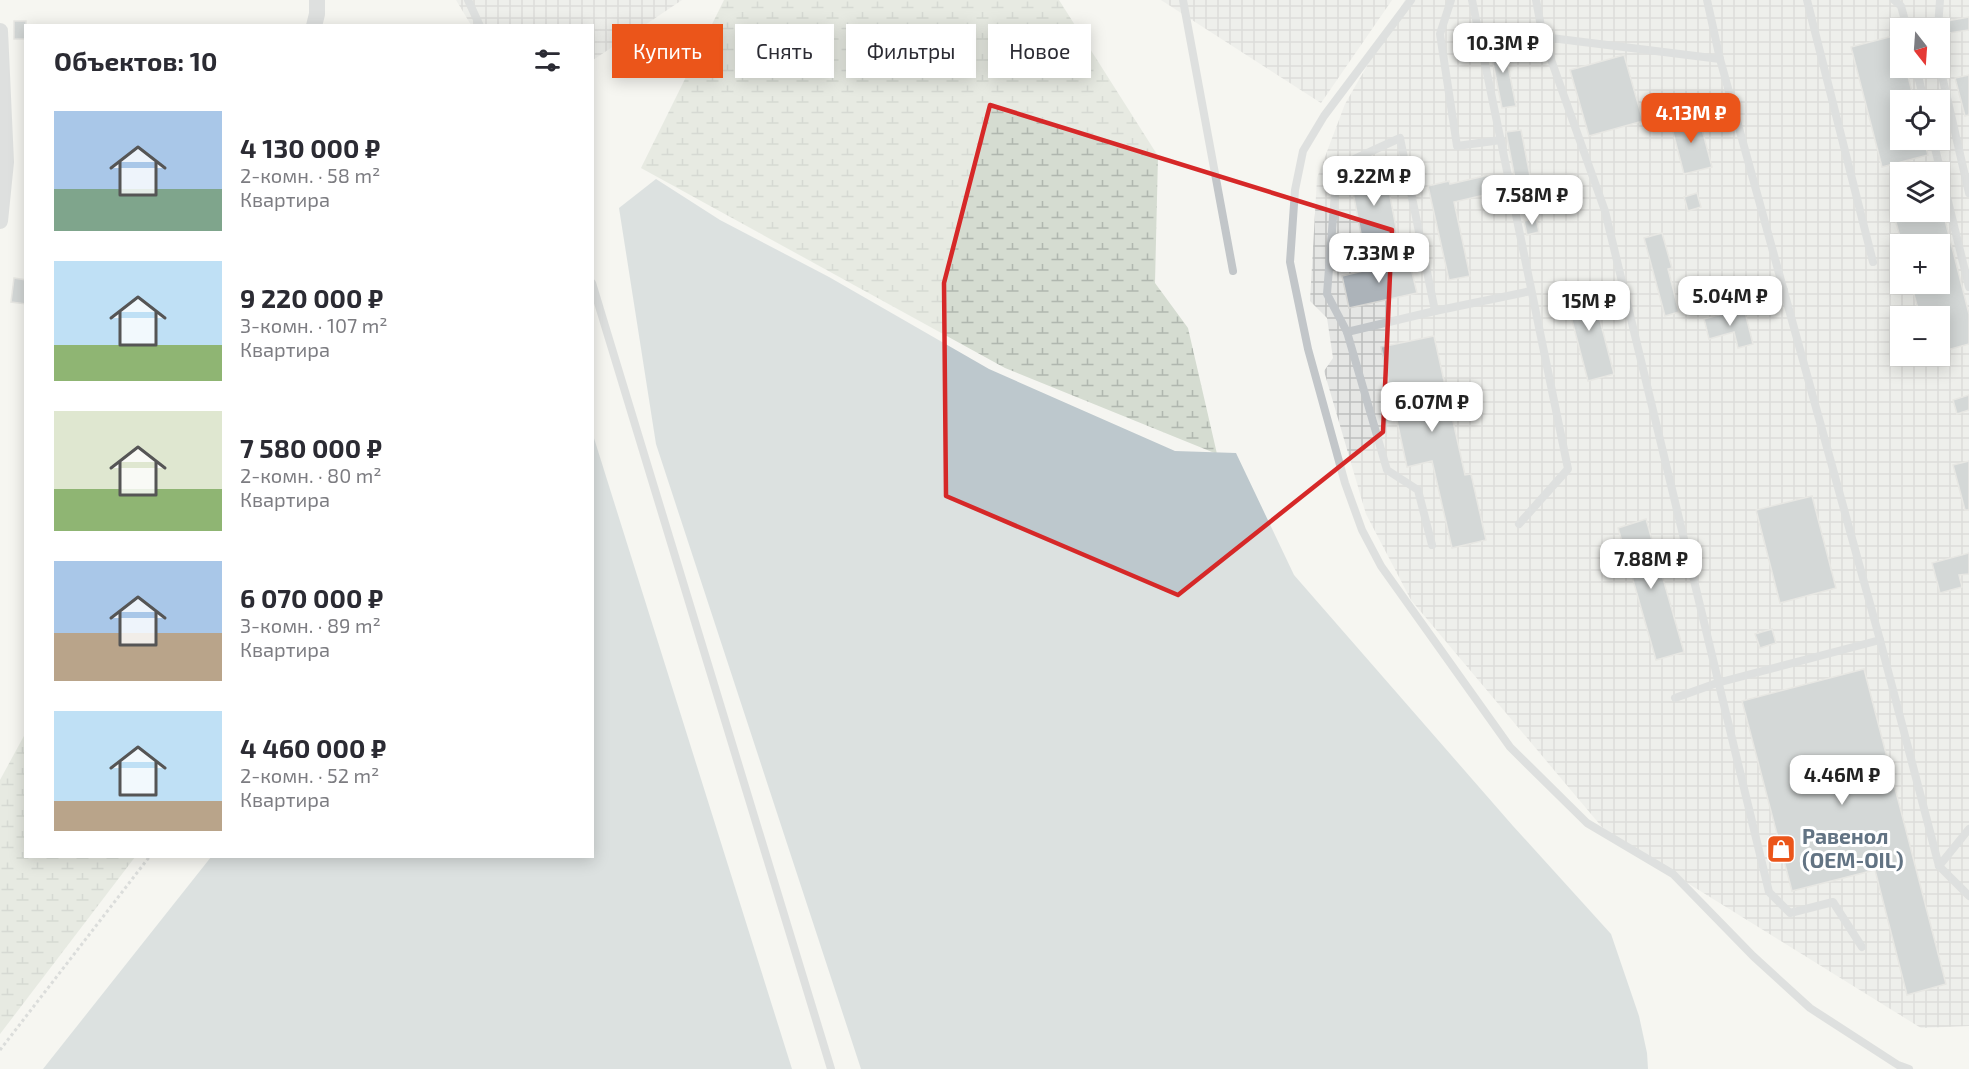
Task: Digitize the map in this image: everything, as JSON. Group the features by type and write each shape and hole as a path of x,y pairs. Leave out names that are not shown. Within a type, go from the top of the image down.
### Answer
{"street":[{"path":"314,24 317,0"},
{"path":"0,30 6,162 0,221"}],"lane":[{"path":"468,0 479,24"},
{"path":"1183,0 1233,271"},
{"path":"1411,0 1324,116 1303,151 1295,190 1290,261 1314,371 1345,483 1362,530 1381,566 1510,747 1587,823 1673,874 1753,956 1810,1008 1898,1065 1909,1069"},
{"path":"1451,0 1440,34 1456,147 1501,141"},
{"path":"1472,0 1568,469 1519,524"},
{"path":"1536,0 1543,37 1605,211 1769,892 1790,913 1833,902 1862,947"},
{"path":"1707,0 1720,59 1880,640 1939,866 1969,896"},
{"path":"1807,0 1873,262"},
{"path":"1894,0 1901,6 1904,18"},
{"path":"1939,18 1940,0"},
{"path":"1543,37 1720,59"},
{"path":"1943,78 1969,193"},
{"path":"1432,545 1418,490 1387,470 1347,332 1328,294 1337,167 1400,138 1435,311"},
{"path":"1935,150 1969,287"},
{"path":"594,290 831,1069"},
{"path":"1713,309 1784,290"},
{"path":"1347,332 1531,291"},
{"path":"1675,698 1718,683 1880,640"},
{"path":"1939,866 1969,829"}],"path":[{"path":"0,1050 148,858"}],"highlighted area":[{"path":"990,105 1392,230 1383,432 1178,595 946,496 944,283"}],"shaded area":[{"path":"456,0 682,0 646,24 612,24 612,47 594,59 594,24 470,24"},
{"path":"1161,0 1392,0 1321,103"},
{"path":"1405,0 1969,0 1969,1026 1921,1028 1607,833 1411,600 1366,514 1324,371 1333,358 1327,318 1310,301 1317,178 1345,104"},
{"path":"656,179 720,220 829,277 989,369 1175,451 1236,453 1294,575 1513,826 1611,934 1639,1016 1648,1069 861,1069 656,444 619,208"},
{"path":"594,438 792,1069 43,1069 210,858 594,858"}],"green space":[{"path":"724,0 1059,0 1074,24 988,24 988,78 1091,78 1091,50 1158,156 1155,283 1188,328 1217,454 1005,368 641,168 685,78 723,78 723,24 712,24"},
{"path":"24,736 24,858 134,858 0,1034 0,780"}],"building":[{"path":"1969,17 1969,30 1950,33 1950,20"},
{"path":"14,21 26,21 24,39 14,39"},
{"path":"1890,37 1890,78 1908,78 1912,90 1890,90 1890,150 1927,150 1928,155 1901,162 1890,162 1890,165 1882,167 1851,47"},
{"path":"1503,40 1516,106 1502,108 1489,43"},
{"path":"1624,55 1643,121 1589,136 1570,70"},
{"path":"1969,75 1969,115 1965,116 1955,78"},
{"path":"1698,114 1712,167 1684,174 1670,121"},
{"path":"1521,130 1532,186 1517,189 1506,132"},
{"path":"1385,170 1398,238 1363,244 1350,177"},
{"path":"1489,175 1493,193 1454,202 1470,276 1449,280 1428,186 1449,181 1450,184"},
{"path":"1554,186 1559,205 1546,209 1541,190"},
{"path":"1697,193 1701,207 1688,211 1684,197"},
{"path":"1536,218 1539,232 1527,235 1524,221"},
{"path":"1896,222 1946,222 1949,234 1899,234"},
{"path":"1662,233 1672,268 1668,269 1679,312 1665,316 1644,238"},
{"path":"1950,239 1969,314 1969,344 1950,349 1950,306 1917,306 1914,294 1950,294"},
{"path":"1409,260 1417,293 1349,308 1342,276"},
{"path":"14,278 24,280 24,304 11,302"},
{"path":"1590,282 1614,374 1588,381 1564,290"},
{"path":"1744,308 1753,344 1738,348 1734,332 1709,339 1704,319"},
{"path":"1434,336 1465,475 1471,474 1486,540 1452,548 1432,461 1407,467 1381,347"},
{"path":"1969,395 1969,410 1957,414 1953,400"},
{"path":"1969,461 1969,510 1965,510 1953,465"},
{"path":"1812,496 1836,588 1780,603 1756,510"},
{"path":"1646,519 1684,652 1656,660 1618,528"},
{"path":"1969,553 1969,574 1959,575 1962,587 1940,593 1932,563"},
{"path":"1772,629 1776,643 1760,648 1755,634"},
{"path":"1864,669 1946,984 1907,995 1875,870 1792,891 1742,701"}],"place":[{"name":"Равенол (OEM-OIL)","path":"1781,849"}]}
